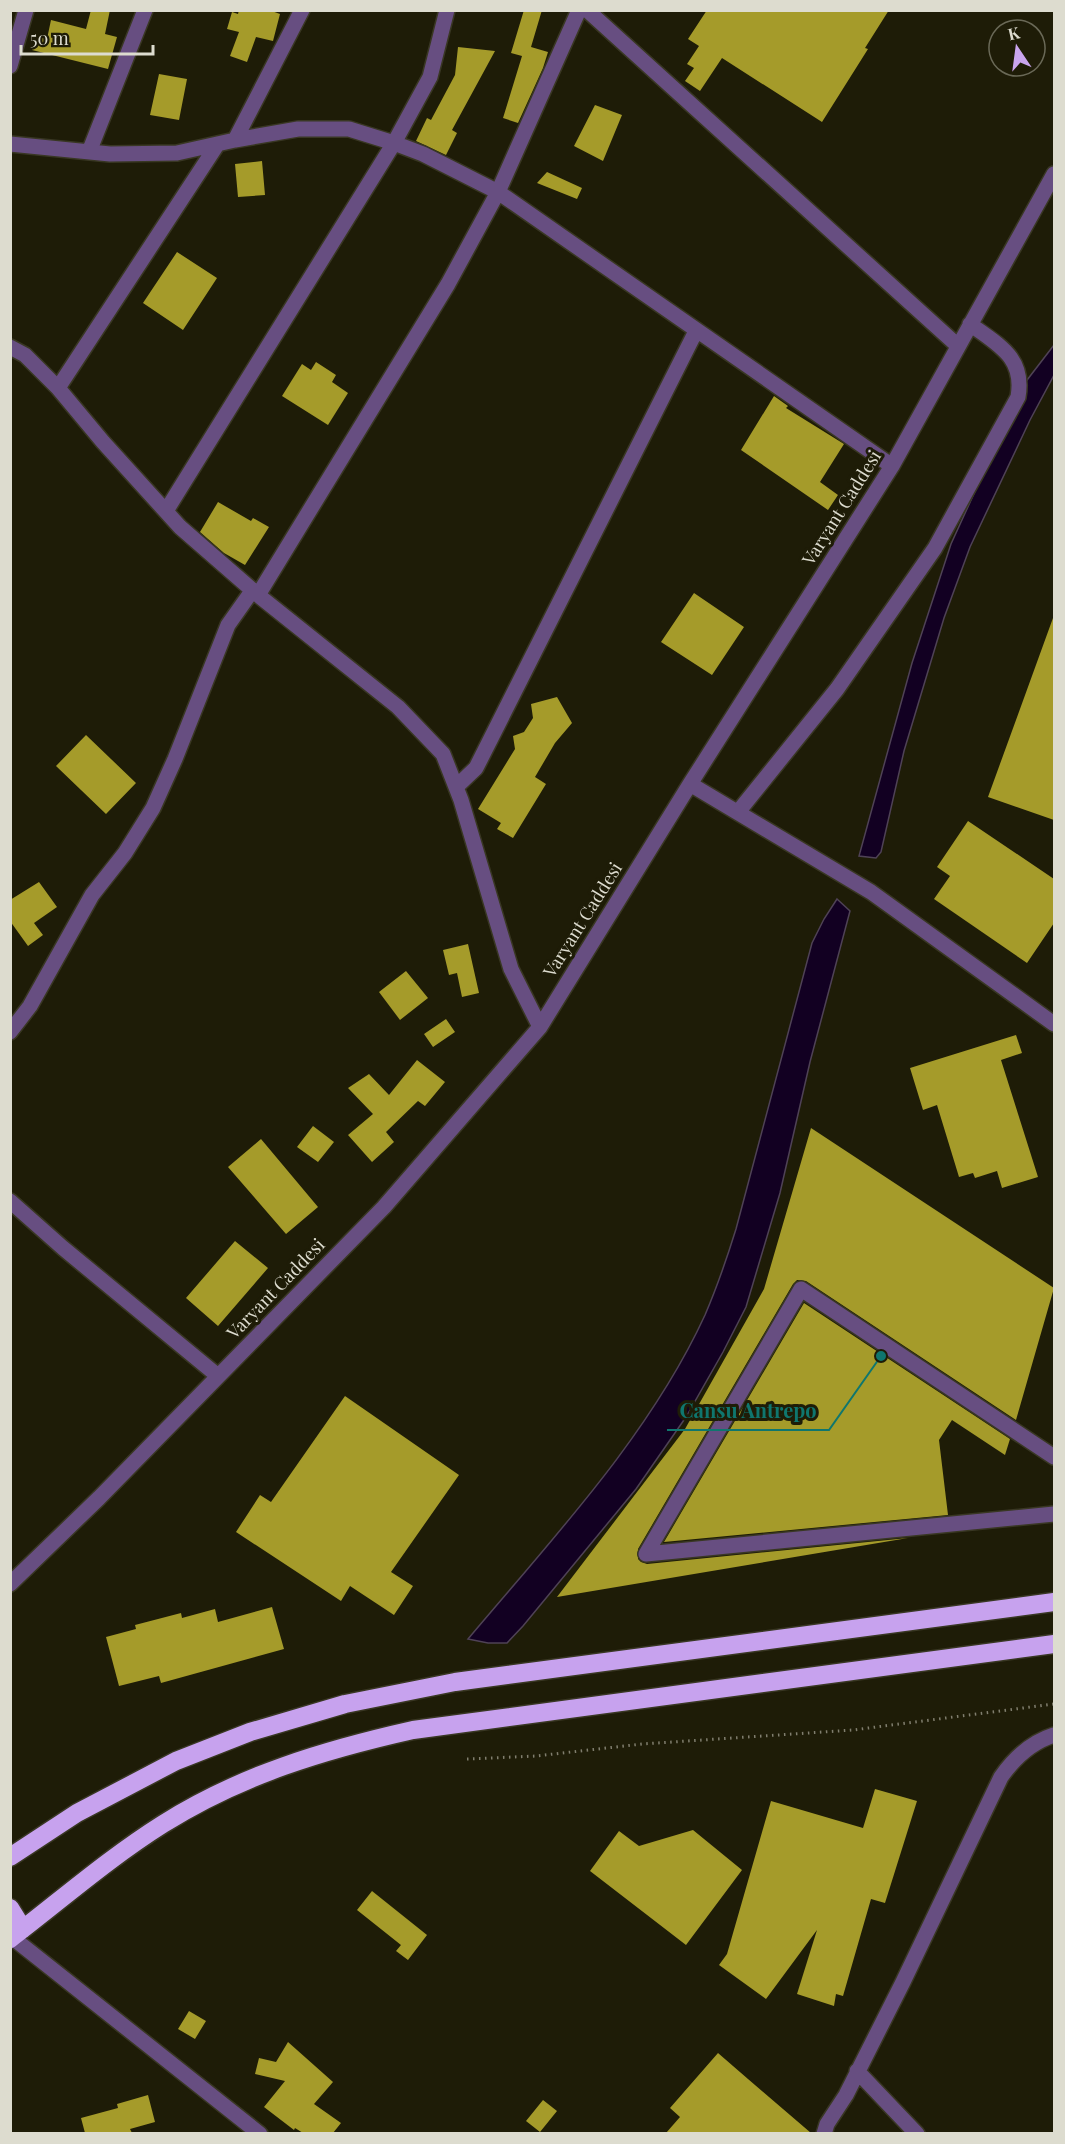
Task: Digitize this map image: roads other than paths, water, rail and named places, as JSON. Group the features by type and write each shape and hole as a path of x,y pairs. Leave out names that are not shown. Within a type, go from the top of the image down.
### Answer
{"highway":[{"path":"10,1857 77,1813 176,1761 250,1732 345,1704 455,1682 1054,1602"},
{"path":"10,1908 15,1935 115,1856 163,1824 250,1779 312,1755 413,1730 1054,1644"}],"street":[{"path":"10,66 26,10"},
{"path":"89,152 145,10"},
{"path":"235,140 302,10"},
{"path":"166,511 394,143 430,77 447,10"},
{"path":"10,1032 30,1006 92,895 125,853 153,808 176,759 228,625 255,593 448,284 498,192 579,10"},
{"path":"587,10 958,346"},
{"path":"10,144 110,154 177,153 298,129 349,129 394,143 423,154 498,192 892,466"},
{"path":"58,388 217,145"},
{"name":"Varyant Caddesi","path":"10,1584 99,1498 384,1207 540,1027 690,784 892,466 1054,174"},
{"path":"738,812 837,689 935,548 1018,397 1019,377 1013,359 970,324"},
{"path":"456,787 476,768 696,331"},
{"path":"10,347 25,355 58,388 103,442 180,527 255,593 398,707 443,754 456,787 511,969 540,1027"},
{"path":"690,784 871,892 1054,1024"},
{"path":"10,1201 63,1248 218,1376"},
{"path":"1054,1457 801,1289 646,1554 1054,1514"},
{"path":"824,2133 827,2124 846,2095 903,1982 1001,1777 1028,1748 1054,1735"},
{"path":"15,1935 260,2133"},
{"path":"857,2071 917,2133"}],"place":[{"name":"Cansu Antrepo","path":"881,1356"}]}
